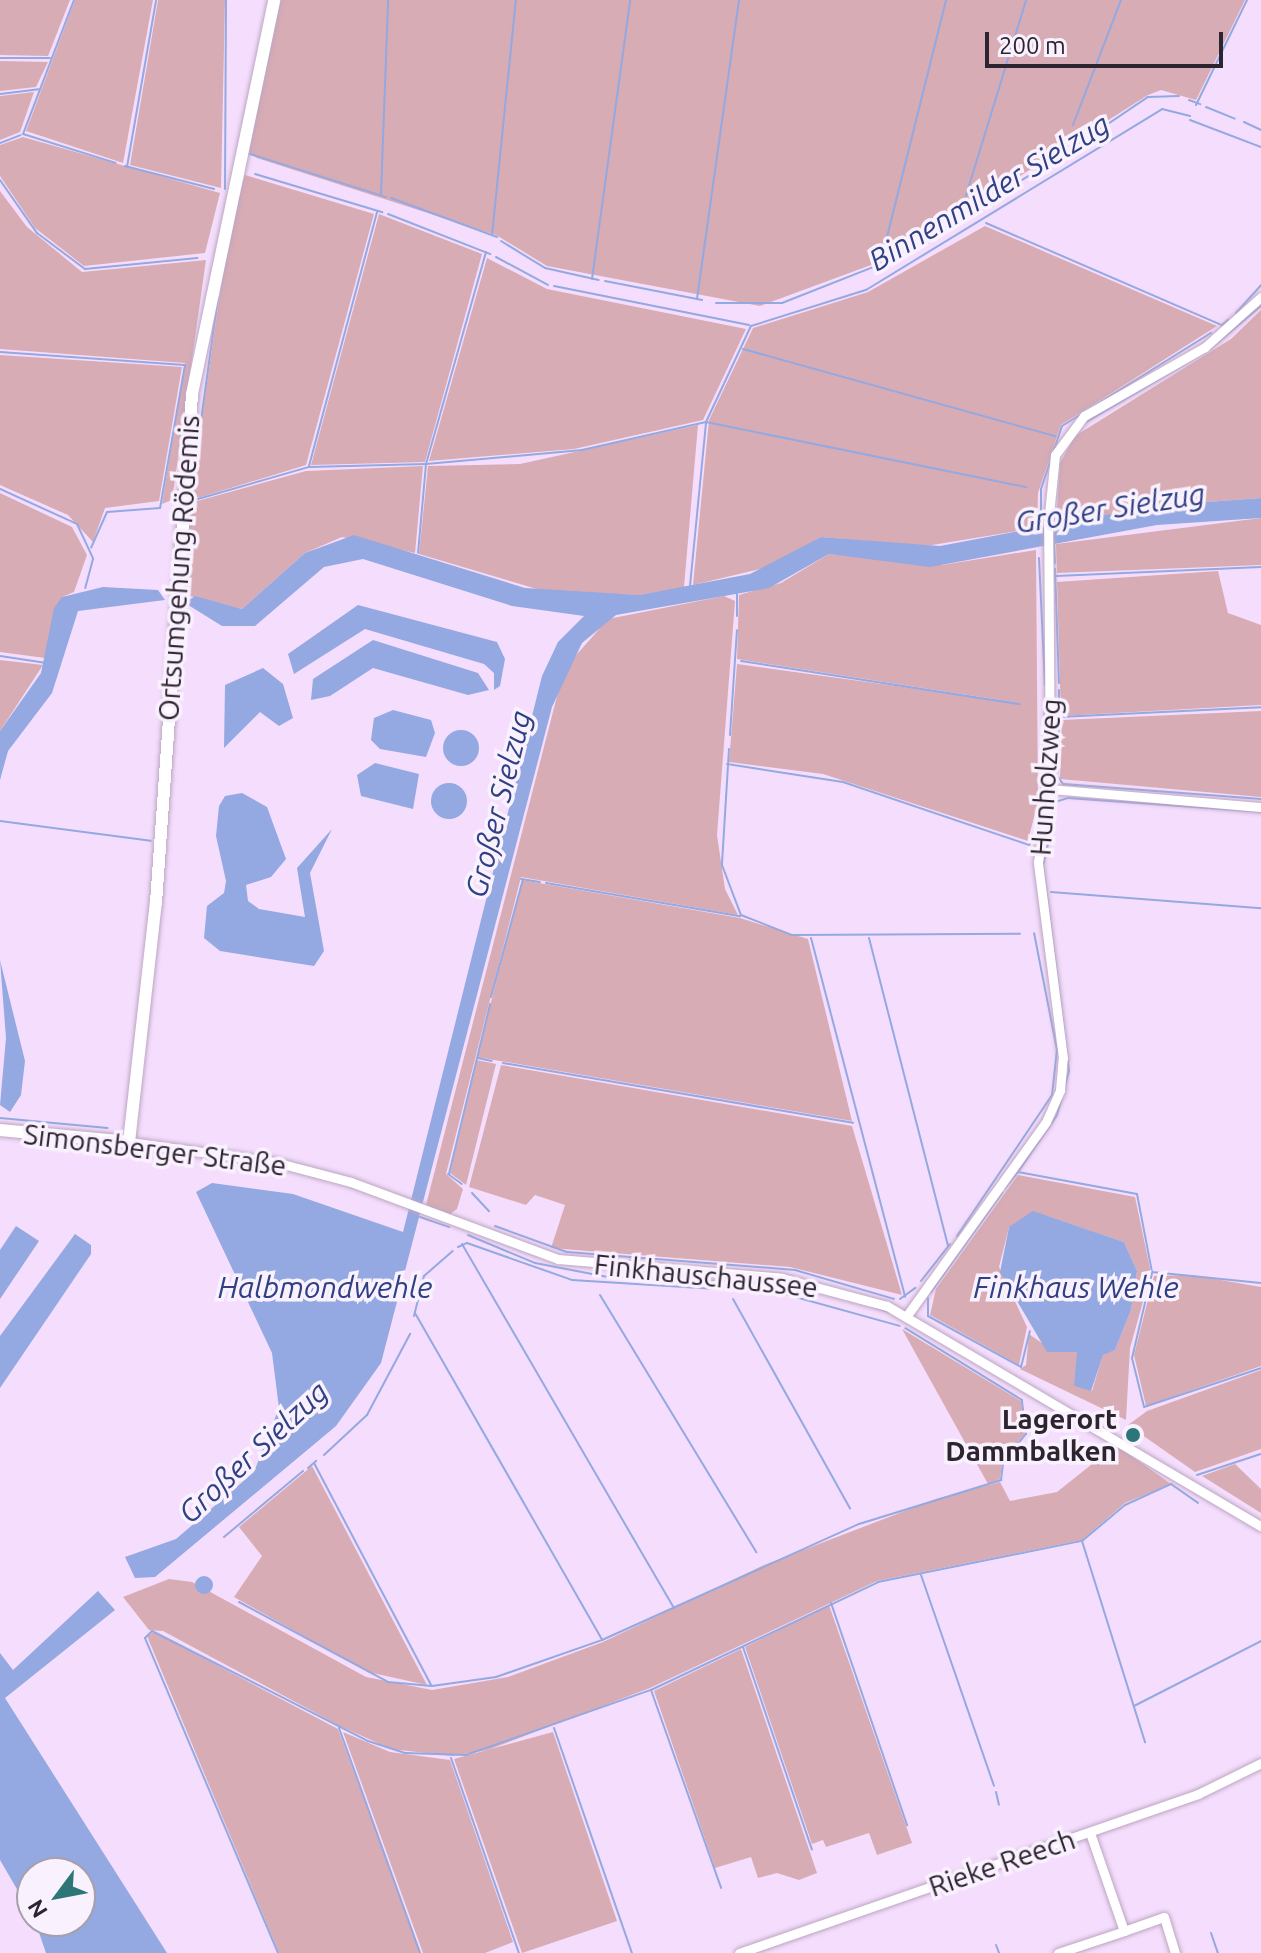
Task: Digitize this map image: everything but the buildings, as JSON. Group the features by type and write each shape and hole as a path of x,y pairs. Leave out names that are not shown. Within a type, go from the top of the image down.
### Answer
{"main road":[{"name":"Ortsumgehung Rödemis","path":"129,1142 155,916 192,394 274,0"},
{"name":"Simonsberger Straße","path":"0,1130 129,1142"}],"street":[{"name":"Hunholzweg","path":"908,1314 1046,1122 1060,1090 1063,1058 1038,862 1050,789 1050,476 1064,437 1084,416 1205,347 1261,297"},
{"path":"1050,789 1261,807"},
{"name":"Simonsberger Straße","path":"129,1142 275,1162 434,1214"},
{"name":"Finkhauschaussee","path":"434,1214 558,1259 782,1278 908,1314 1261,1526"},
{"name":"Rieke Reech","path":"739,1953 1090,1833 1261,1763"},
{"path":"1090,1833 1124,1931"},
{"path":"1058,1953 1164,1917 1175,1953"}],"shaded area":[{"path":"0,0 70,0 48,56 0,55"},
{"path":"75,0 153,0 123,163 26,131"},
{"path":"158,0 225,0 221,188 130,165"},
{"path":"278,0 1245,0 1196,100 1161,90 1148,95 890,258 760,306 547,266 496,235 257,158 245,149"},
{"path":"0,61 48,62 36,87 0,91"},
{"path":"34,92 20,132 0,140 0,96"},
{"path":"23,137 220,193 205,253 84,266 35,228 0,176 0,145"},
{"path":"245,175 374,214 306,465 198,498 191,492 229,233"},
{"path":"0,191 27,227 82,272 206,260 172,500 162,504 185,363 0,349"},
{"path":"379,214 482,254 425,462 311,465"},
{"path":"985,226 1217,326 1061,425 1038,493 1037,528 926,546 821,537 772,566 693,585 709,420 753,328 868,292"},
{"path":"487,258 547,289 746,329 703,420 574,449 429,461"},
{"path":"1261,310 1261,498 1153,506 1056,525 1060,463 1075,436 1231,339"},
{"path":"0,355 182,367 159,501 105,508 93,542 68,515 0,485"},
{"path":"698,425 684,587 639,595 547,592 419,554 428,466 520,464"},
{"path":"423,466 415,553 342,537 305,553 242,609 178,593 183,505 306,471"},
{"path":"0,493 72,527 87,555 74,592 62,597 45,658 0,652"},
{"path":"1261,518 1261,565 1057,573 1056,544"},
{"path":"1036,550 1038,801 1028,841 823,774 729,762 737,664 1020,703 737,659 739,595 781,583 829,554 942,565"},
{"path":"1218,571 1228,613 1261,625 1261,705 1061,716 1057,582"},
{"path":"724,596 735,601 717,835 725,889 738,915 521,877 446,1174 463,1189 457,1209 450,1214 426,1205 564,669 608,619"},
{"path":"0,660 43,665 0,731"},
{"path":"1261,711 1261,797 1060,779 1062,720"},
{"path":"522,880 740,918 808,939 852,1121 477,1057"},
{"path":"477,1060 496,1064 466,1185 450,1173"},
{"path":"501,1065 852,1126 902,1295 790,1267 551,1248 565,1205 535,1195 526,1205 469,1187"},
{"path":"1018,1175 1135,1197 1151,1273 1130,1348 1126,1420 1020,1369 1026,1365 1029,1334 1049,1348 1078,1351 1075,1386 1092,1391 1103,1354 1115,1350 1131,1310 1137,1271 1124,1242 1047,1216 1009,1227 999,1267 1027,1327 1019,1365 930,1315 936,1289"},
{"path":"1192,1275 1261,1287 1261,1366 1146,1406 1134,1355 1154,1276"},
{"path":"902,1329 1021,1401 1025,1433 1002,1463 1000,1479 988,1484"},
{"path":"1261,1370 1261,1449 1195,1472 1128,1425 1147,1411"},
{"path":"1116,1445 1171,1484 1125,1503 1082,1540 877,1581 650,1688 488,1750 452,1756 391,1749 340,1726 163,1631 149,1630 123,1597 169,1579 192,1582 366,1677 432,1690 508,1677 603,1642 764,1565 936,1499 1000,1482 1010,1501 1057,1492"},
{"path":"1235,1464 1261,1489 1261,1513 1202,1476"},
{"path":"312,1466 427,1685 368,1672 234,1597 262,1556 239,1527"},
{"path":"829,1605 912,1843 877,1855 869,1833 826,1847 823,1840 812,1844 745,1647"},
{"path":"154,1632 338,1729 421,1953 279,1953 147,1636"},
{"path":"741,1649 817,1873 799,1880 777,1873 758,1878 751,1857 715,1868 654,1691"},
{"path":"343,1732 390,1752 450,1760 513,1942 485,1953 423,1953"},
{"path":"553,1732 617,1921 522,1953 454,1759"}],"water":[{"name":"Halbmondwehle","path":"1261,498 1261,518 1157,525 930,567 829,554 769,588 616,615 582,643 552,707 381,1363 336,1426 155,1577 135,1578 125,1557 176,1539 254,1472 279,1408 272,1353 196,1192 212,1183 293,1194 403,1232 542,676 558,642 584,616 512,606 363,559 324,567 255,626 222,626 185,603 195,596 242,609 305,553 354,535 525,588 639,595 750,574 821,537 940,546 1153,506"},
{"path":"103,587 158,590 165,600 78,611 52,693 8,751 0,780 0,731 41,673 54,608 62,597"},
{"path":"358,605 497,642 505,659 500,686 494,690 494,673 484,664 365,629 294,674 288,654"},
{"path":"373,640 478,673 489,690 468,695 373,668 330,696 311,700 313,679"},
{"path":"263,668 283,684 293,718 279,726 260,712 224,748 225,685"},
{"path":"393,710 431,720 435,733 426,757 380,749 371,740 374,718"},
{"path":"461,730 473,736 479,748 473,760 461,766 449,760 443,748 449,736"},
{"path":"375,763 419,774 413,809 361,796 357,775"},
{"path":"449,783 462,788 467,801 462,814 449,819 436,814 431,801 436,788"},
{"path":"242,793 267,807 286,859 271,877 246,885 248,901 259,909 305,917 297,868 332,829 310,873 324,951 314,966 220,951 204,938 207,906 224,893 226,881 216,836 219,806 225,796"},
{"path":"0,960 25,1061 21,1095 10,1112 0,1105 6,1038"},
{"name":"Finkhaus Wehle","path":"1033,1211 1124,1242 1137,1271 1131,1310 1115,1350 1103,1355 1091,1391 1074,1386 1077,1352 1047,1352 1000,1272 1009,1227"},
{"path":"16,1226 39,1241 0,1299 0,1250"},
{"path":"75,1234 91,1245 91,1254 0,1388 0,1336"},
{"path":"200,1576 208,1576 213,1585 211,1592 200,1594 195,1589 195,1581"},
{"path":"98,1591 115,1610 5,1698 167,1953 46,1953 40,1937 96,1937 96,1857 16,1857 16,1888 0,1860 0,1653 13,1670"}],"waterway":[{"path":"74,0 23,134 116,163"},
{"path":"127,167 156,0"},
{"path":"225,189 226,0"},
{"path":"381,194 388,0"},
{"path":"492,235 516,0"},
{"path":"592,279 630,0"},
{"path":"697,299 739,0"},
{"path":"884,249 946,0"},
{"path":"964,202 1026,0"},
{"path":"1073,125 1121,0"},
{"name":"Binnenmilder Sielzug","path":"1196,105 1247,0"},
{"path":"0,58 50,58"},
{"path":"0,94 39,89"},
{"path":"1056,159 1148,97 1179,96"},
{"name":"Binnenmilder Sielzug","path":"1189,100 1200,104"},
{"path":"1206,107 1235,119"},
{"name":"Binnenmilder Sielzug","path":"690,586 706,422 751,326 866,290 1162,109 1190,116"},
{"path":"1190,120 1261,147"},
{"path":"1244,122 1261,130"},
{"path":"0,143 21,135"},
{"path":"247,153 386,197"},
{"path":"899,255 1048,164"},
{"path":"125,166 214,189"},
{"path":"255,174 382,212"},
{"path":"0,180 37,233 85,269 197,258"},
{"path":"391,198 497,237"},
{"path":"309,466 377,212"},
{"path":"388,214 490,254"},
{"path":"986,223 1222,325 1228,320"},
{"path":"501,241 545,268 599,280"},
{"path":"486,252 426,464 582,450 706,422 1026,487"},
{"path":"880,264 882,256"},
{"path":"496,257 548,285"},
{"path":"716,303 782,303 891,260"},
{"path":"605,281 702,300"},
{"path":"1236,313 1261,285"},
{"path":"554,286 749,325"},
{"path":"192,485 218,298"},
{"path":"1210,349 1261,306"},
{"name":"Großer Sielzug","path":"1041,524 1041,489 1062,426 1211,333"},
{"path":"743,349 1055,436"},
{"path":"0,352 185,365 160,508 107,512 91,548"},
{"path":"1083,424 1205,352"},
{"path":"191,501 309,467 426,464 418,553"},
{"path":"0,489 77,524 93,559 85,588"},
{"path":"191,492 196,500"},
{"name":"Großer Sielzug","path":"1054,517 1054,525"},
{"name":"Großer Sielzug","path":"1054,544 1055,563"},
{"path":"1039,558 1045,685"},
{"path":"1056,576 1261,567"},
{"path":"1055,569 1059,683"},
{"path":"737,594 737,616"},
{"path":"730,735 737,630"},
{"path":"0,656 46,663"},
{"path":"741,661 1020,704"},
{"path":"1058,771 1059,690"},
{"path":"727,764 843,782 1029,845 1039,827 1045,707"},
{"path":"1059,717 1261,707"},
{"path":"729,749 722,865 741,915 792,935 1020,934"},
{"path":"1058,777 1063,784 1261,799"},
{"path":"1054,817 1055,802 1068,798 1261,812"},
{"path":"0,821 151,841"},
{"path":"1018,1172 1057,1115 1069,1071 1043,865 1053,822"},
{"path":"521,879 540,882"},
{"path":"491,997 523,879"},
{"path":"546,883 740,916"},
{"path":"1051,892 1261,908"},
{"path":"957,1236 1052,1095 1057,1050 1034,933"},
{"path":"811,938 905,1297"},
{"path":"869,938 948,1246"},
{"path":"449,1174 490,1004"},
{"path":"478,1058 492,1061"},
{"path":"503,1063 853,1123"},
{"path":"0,1118 108,1128"},
{"path":"1005,1188 1018,1172 1137,1194 1152,1272 1261,1283"},
{"path":"448,1174 462,1184"},
{"path":"472,1193 489,1211"},
{"path":"931,1292 1002,1193"},
{"path":"420,1217 449,1227"},
{"path":"495,1226 567,1252 795,1270 894,1299"},
{"path":"468,1235 535,1263 608,1277 783,1283"},
{"path":"458,1247 467,1243 572,1280 781,1293 900,1326"},
{"path":"462,1244 674,1608"},
{"path":"921,1281 950,1244"},
{"name":"Halbmondwehle","path":"414,1316 424,1276 453,1251"},
{"path":"1152,1273 1132,1358 1144,1407 1261,1368"},
{"path":"900,1299 915,1288"},
{"path":"600,1295 756,1552"},
{"path":"928,1298 928,1316 1021,1367 1030,1331"},
{"path":"733,1299 850,1508"},
{"path":"871,1306 891,1313"},
{"name":"Halbmondwehle","path":"415,1313 602,1639"},
{"path":"239,1602 388,1682 432,1686 496,1677 602,1640 859,1524 1001,1480 1003,1463 1026,1434 1022,1400 905,1328"},
{"path":"324,1455 367,1415 410,1334"},
{"path":"1197,1475 1261,1454"},
{"path":"308,1468 316,1461"},
{"path":"314,1463 431,1685"},
{"path":"224,1537 303,1471"},
{"path":"278,1953 145,1638 152,1631 368,1741 405,1753 466,1755 651,1690 878,1582 1082,1541 1125,1505 1171,1484 1198,1503"},
{"path":"1082,1541 1145,1742"},
{"path":"921,1575 994,1786"},
{"path":"831,1603 907,1825"},
{"path":"1134,1706 1261,1641"},
{"path":"743,1647 812,1850"},
{"path":"651,1690 721,1888"},
{"path":"339,1728 420,1953"},
{"path":"554,1728 632,1953"},
{"path":"451,1758 519,1953"},
{"path":"996,1792 999,1805"},
{"path":"1211,1933 1218,1953"},
{"path":"996,1945 999,1953"}],"place":[{"name":"Lagerort Dammbalken","path":"1133,1435"}]}
